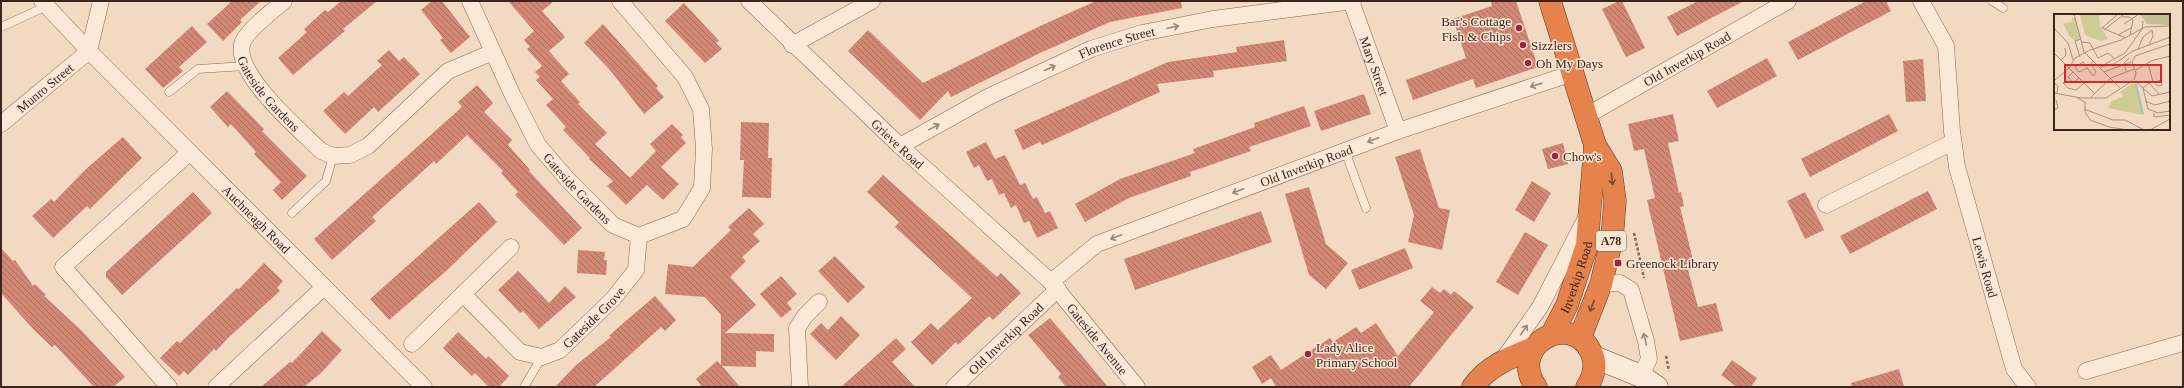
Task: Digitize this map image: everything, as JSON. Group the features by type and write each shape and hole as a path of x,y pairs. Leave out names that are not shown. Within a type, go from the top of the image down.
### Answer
{"highway":[{"name":"Inverkip Road","path":"1550,1 1595,145 1612,171 1615,201 1612,240 1601,284 1580,338"},
{"name":"Inverkip Road","path":"1552,334 1578,274 1587,245 1595,145"},
{"path":"1473,387 1480,376 1502,362 1534,348 1545,337 1552,334 1567,334 1580,338 1588,347 1594,357 1595,369 1592,380 1587,387"},
{"path":"1534,348 1528,364 1532,380 1536,387"}],"main road":[{"path":"1594,357 1656,380"}],"street":[{"path":"89,51 101,1"},
{"name":"Gateside Gardens","path":"284,1 250,32 242,44 245,66 258,87 321,151 333,156"},
{"name":"Gateside Gardens","path":"470,1 538,145 568,180 613,225 638,236"},
{"path":"620,1 685,77 701,109 704,148 702,188 683,219 638,236"},
{"name":"Grieve Road","path":"749,1 792,45 900,146 1055,286"},
{"path":"792,45 872,1"},
{"name":"Mary Street","path":"1352,1 1398,131"},
{"name":"Florence Street","path":"900,146 988,97 1091,49 1142,34 1213,19 1352,1"},
{"name":"Old Inverkip Road","path":"1586,116 1788,1"},
{"name":"Lewis Road","path":"1921,1 1946,46 1953,142 1957,167 2014,369 2028,387"},
{"name":"Auchneagh Road","path":"45,4 89,51 424,387"},
{"name":"Munro Street","path":"1,124 89,51"},
{"path":"333,156 350,155 368,146 448,71 494,52"},
{"name":"Old Inverkip Road","path":"954,387 1097,244 1398,131 1573,73"},
{"path":"1826,205 1953,142"},
{"path":"169,387 64,267 190,152"},
{"path":"1502,362 1540,307 1590,211"},
{"name":"Gateside Grove","path":"542,357 560,350 613,299 622,288 636,270 638,236"},
{"path":"412,344 511,247"},
{"path":"1601,284 1620,283 1631,290 1656,380"},
{"name":"Gateside Avenue","path":"1055,286 1137,387"},
{"path":"216,387 324,287"},
{"path":"463,294 520,352 542,357"},
{"path":"800,387 797,328 804,316 819,302"},
{"path":"2086,371 2183,344"}],"lane":[{"path":"1992,1 2003,8"},
{"path":"1,26 45,4"},
{"path":"169,92 198,69 245,66"},
{"path":"1345,151 1366,208"},
{"path":"292,213 326,181 333,156"},
{"path":"524,387 542,357"}],"path":[{"path":"1633,231 1645,283"},
{"path":"1656,380 1666,355"}],"building":[{"path":"232,1 261,1 240,20 242,22 223,41 207,24"},
{"path":"341,1 377,1 343,29 345,31 293,75 278,58 307,32 304,29 325,10 328,12"},
{"path":"432,1 442,1 470,37 451,53 440,40 443,38 421,10"},
{"path":"508,1 554,1 542,11 565,37 549,51 569,74 561,81 580,102 578,104 607,133 595,144 630,178 656,151 650,144 672,124 683,135 681,137 686,143 661,167 679,184 663,200 647,185 626,205 607,186 613,181 589,159 590,158 563,130 566,127 546,105 553,99 536,80 540,77 535,72 542,66 527,49 530,47 524,40 534,31"},
{"path":"1096,1 1181,1 1182,8 1110,22 1040,53 951,97 948,91 920,120 848,51 868,30 923,83 1038,27"},
{"path":"1491,1 1516,1 1538,67 1476,88 1473,79 1413,100 1406,80 1466,58 1453,19 1492,6"},
{"path":"1622,1 1645,48 1626,57 1602,9"},
{"path":"1698,1 1744,1 1677,36 1667,17"},
{"path":"1866,1 1886,1 1891,11 1798,60 1788,42"},
{"path":"684,3 719,41 716,43 722,49 705,63 665,21"},
{"path":"603,24 658,86 656,88 664,97 644,114 610,70 584,43"},
{"path":"192,26 207,42 179,67 183,71 163,88 145,69"},
{"path":"1284,40 1287,61 1213,71 1214,77 1157,84 1160,92 1042,145 1040,142 1023,150 1014,130 1168,62 1237,52 1236,47"},
{"path":"389,50 399,61 404,57 420,74 378,112 374,107 345,134 323,111 344,92 348,96 382,65 377,61"},
{"path":"1767,58 1777,76 1717,108 1707,91"},
{"path":"1923,59 1926,101 1906,102 1903,61"},
{"path":"477,85 493,103 484,112 512,140 508,145 530,170 529,171 582,228 564,245 515,195 518,192 501,173 503,171 467,135 436,164 434,161 372,217 376,221 332,260 314,239 462,107 458,102"},
{"path":"227,91 264,129 262,131 307,176 282,200 273,190 281,182 254,154 256,152 231,124 228,127 210,107"},
{"path":"1364,94 1371,114 1321,131 1314,111"},
{"path":"1304,106 1311,126 1249,147 1251,151 1190,172 1191,176 1129,198 1085,222 1075,204 1120,179 1195,153 1193,149 1255,127 1254,123"},
{"path":"1673,114 1679,141 1668,143 1679,193 1681,192 1684,206 1680,207 1695,268 1688,270 1698,307 1716,303 1723,331 1680,341 1647,200 1655,198 1644,149 1634,151 1628,124"},
{"path":"1889,114 1898,131 1810,177 1801,159"},
{"path":"741,122 769,123 768,158 772,158 771,198 742,197 744,160 740,160"},
{"path":"123,137 142,158 90,209 87,206 53,238 32,216 51,199 54,202 86,169"},
{"path":"986,142 995,159 1005,155 1020,185 1025,183 1033,199 1037,197 1045,213 1050,211 1058,228 1037,238 1029,221 1024,223 1016,205 1011,208 1004,193 999,195 992,179 987,181 979,165 974,168 966,152"},
{"name":"Chow's","path":"1563,143 1568,164 1548,169 1542,149"},
{"path":"1420,149 1439,208 1450,210 1442,250 1408,242 1414,215 1395,157"},
{"path":"883,175 997,277 1001,273 1021,293 993,320 989,316 958,345 956,342 932,365 911,342 931,323 938,330 972,298 895,227 899,222 867,192"},
{"path":"1532,181 1551,193 1534,222 1515,210"},
{"path":"1309,187 1326,244 1348,263 1326,289 1309,275 1285,194"},
{"path":"1928,191 1937,209 1850,254 1840,236"},
{"path":"193,192 212,213 122,295 106,277 106,272"},
{"path":"1805,192 1824,230 1805,239 1787,201"},
{"path":"479,202 497,222 445,272 389,320 370,299"},
{"path":"749,208 764,224 753,234 760,241 742,257 746,261 730,277 756,305 725,333 774,334 774,352 756,351 756,367 722,366 740,387 702,387 696,379 717,361 721,365 721,315 705,297 665,294 668,264 693,267 731,230 728,227"},
{"path":"1261,211 1272,242 1135,290 1124,259"},
{"path":"1525,232 1548,245 1518,295 1496,282"},
{"path":"1,248 13,261 15,260 33,286 35,284 46,295 44,296 81,330 125,377 113,387 94,387 55,345 52,347 34,330 1,293"},
{"path":"1405,248 1413,268 1359,290 1351,270"},
{"path":"578,250 605,252 604,260 607,260 606,275 577,273"},
{"path":"835,256 865,287 848,303 818,271"},
{"path":"264,263 283,281 277,288 280,291 228,338 216,351 214,349 188,375 184,371 179,376 160,358 177,341 180,343 237,288 239,289"},
{"path":"518,271 549,303 565,286 576,297 539,329 523,311 520,313 498,290"},
{"path":"781,276 797,294 787,303 792,309 781,318 760,294"},
{"path":"1432,287 1440,293 1444,289 1451,295 1454,291 1474,307 1409,387 1276,387 1271,378 1262,384 1252,367 1271,355 1281,370 1330,338 1333,342 1356,327 1361,333 1376,323 1398,356 1434,312 1420,301"},
{"path":"655,296 676,320 665,331 661,327 594,387 555,387 576,365 611,337 609,336"},
{"path":"841,316 860,335 836,360 810,334 821,323 828,330"},
{"path":"1050,318 1108,387 1066,387 1058,377 1061,374 1028,335"},
{"path":"322,331 342,350 321,373 304,387 261,387 290,362 292,363"},
{"path":"458,332 486,359 488,356 509,376 499,387 489,387 475,373 472,376 443,348"},
{"path":"896,338 906,349 892,362 915,387 841,387"},
{"path":"1732,360 1757,378 1751,387 1737,387 1721,375"},
{"path":"1899,369 1904,387 1852,387 1851,383"}],"place":[{"name":"Bar's Cottage Fish & Chips","path":"1519,28"},
{"name":"Sizzlers","path":"1523,45"},
{"name":"Oh My Days","path":"1528,63"},
{"name":"Chow's","path":"1555,156"},
{"name":"Greenock Library","path":"1618,263"},
{"name":"Lady Alice Primary School","path":"1308,354"}]}
